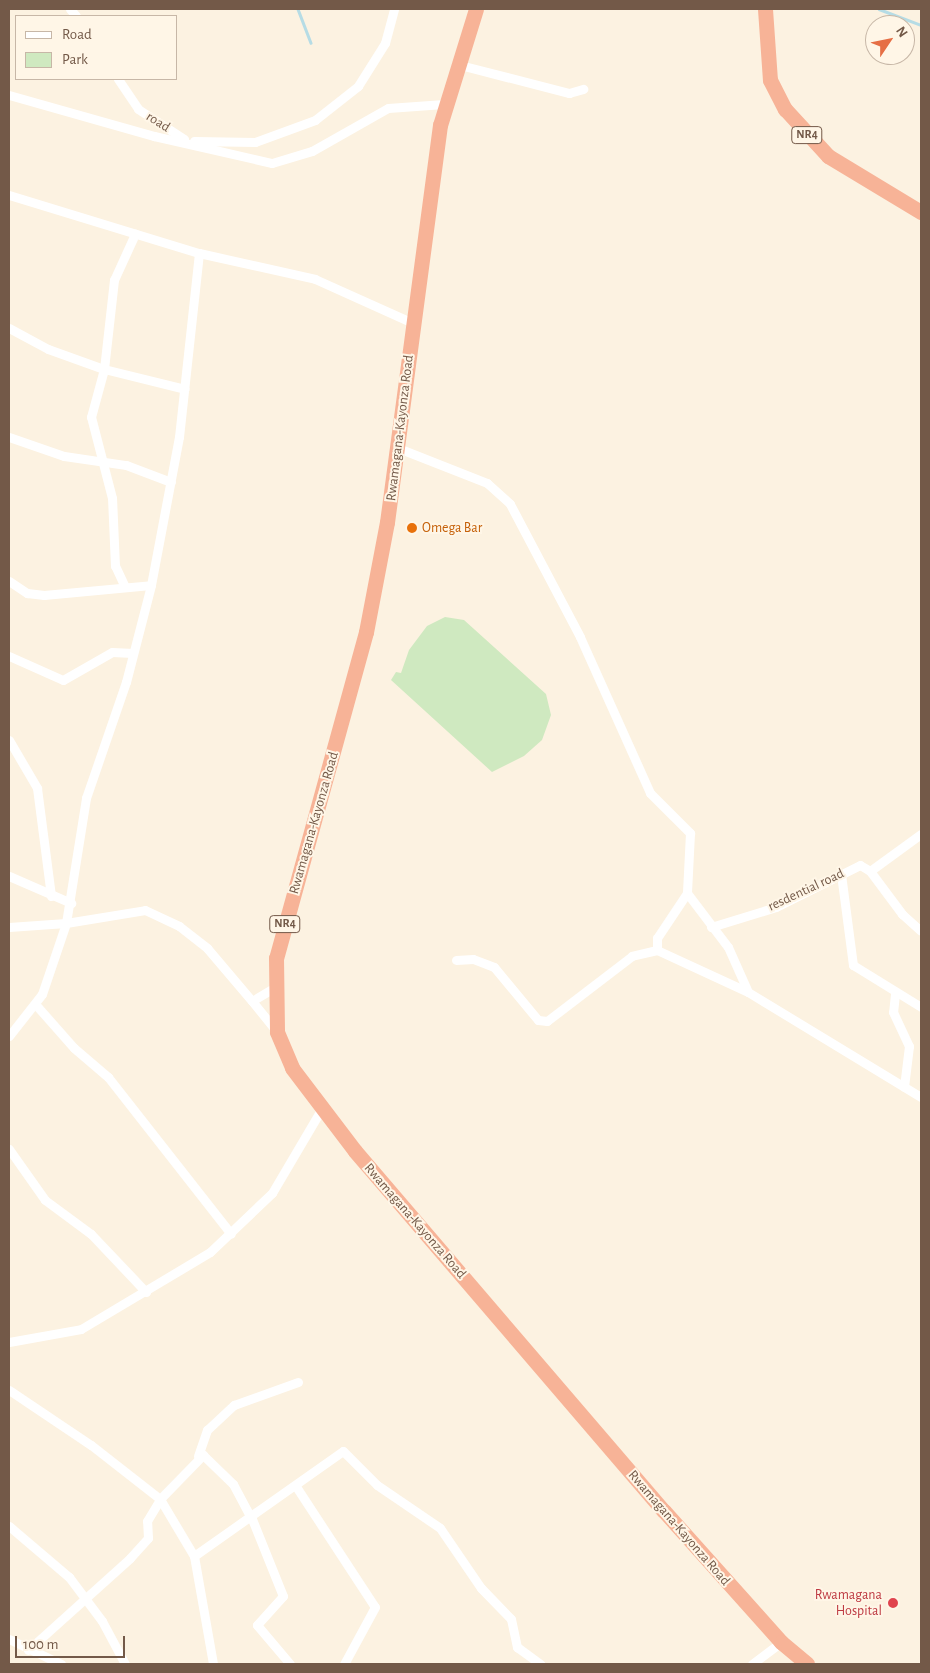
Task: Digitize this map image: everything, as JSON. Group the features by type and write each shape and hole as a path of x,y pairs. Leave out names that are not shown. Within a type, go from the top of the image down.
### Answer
{"highway":[{"name":"Rwamagana-Kayonza Road","path":"476,9 444,104 413,323 398,448 366,632 276,958 277,1032 292,1068 322,1108 781,1642 807,1664"},
{"name":"NR4","path":"765,9 770,80 785,109 828,156 921,212"}],"street":[{"path":"174,140 255,142 315,120 358,86 385,43 394,9"},
{"path":"456,64 569,93 583,89"},
{"name":"road","path":"119,80 138,109 184,139"},
{"path":"9,96 248,160 278,162 330,142 388,108 444,104"},
{"path":"9,195 199,253 315,278 413,323"},
{"path":"125,587 115,566 112,498 99,458 91,417 104,369 114,280 135,234"},
{"path":"9,1036 36,1005 66,923 71,903 86,798 133,653 152,585 172,482 185,389 199,253"},
{"path":"9,328 48,349 104,369 185,389"},
{"path":"9,437 64,456 99,458 172,482"},
{"path":"398,448 487,483 510,504 580,637 650,793 690,833 687,893 657,938 657,950"},
{"path":"9,581 27,593 44,595 152,585"},
{"path":"9,656 63,680 112,652 133,653"},
{"path":"9,740 37,788 51,896"},
{"path":"921,834 870,871 902,914 921,931"},
{"name":"resdential road","path":"711,926 776,907 860,865 870,871"},
{"path":"841,874 852,965 895,994 921,1007"},
{"path":"9,876 51,896 71,903"},
{"path":"687,893 728,947 748,992"},
{"path":"9,926 66,923 145,910 160,916 207,948 277,1032"},
{"path":"456,960 473,959 494,967 543,1023 632,956 657,950 748,992 921,1097"},
{"path":"252,1001 275,987"},
{"path":"895,994 893,1012 909,1046 904,1087"},
{"path":"36,1005 74,1048 108,1077 231,1234"},
{"path":"9,1342 81,1329 146,1292 231,1234 282,1180 322,1108"},
{"path":"9,1148 45,1200 91,1234 146,1292"},
{"path":"28,1650 83,1597 130,1558 148,1538 147,1521 160,1499 198,1456 206,1430 234,1405 298,1382"},
{"path":"9,1390 91,1445 160,1499 194,1556 213,1664"},
{"path":"194,1556 297,1488 344,1452 377,1485 440,1528 482,1588 511,1619 517,1647 540,1664"},
{"path":"198,1456 208,1458 233,1484 252,1519 282,1596 257,1624 290,1664"},
{"path":"297,1488 340,1560 373,1600 374,1614 344,1664"},
{"path":"9,1526 69,1577 125,1664"},
{"path":"9,1639 28,1650 60,1664"},
{"path":"752,1664 781,1642"}],"green space":[{"path":"445,617 464,620 546,694 551,715 542,740 524,756 492,772 391,680 396,672 401,673 409,650 427,626"}],"waterway":[{"path":"298,9 311,43"},
{"path":"879,9 921,25"}],"place":[{"name":"Omega Bar","path":"412,528"},
{"name":"Rwamagana Hospital","path":"893,1603"}]}
